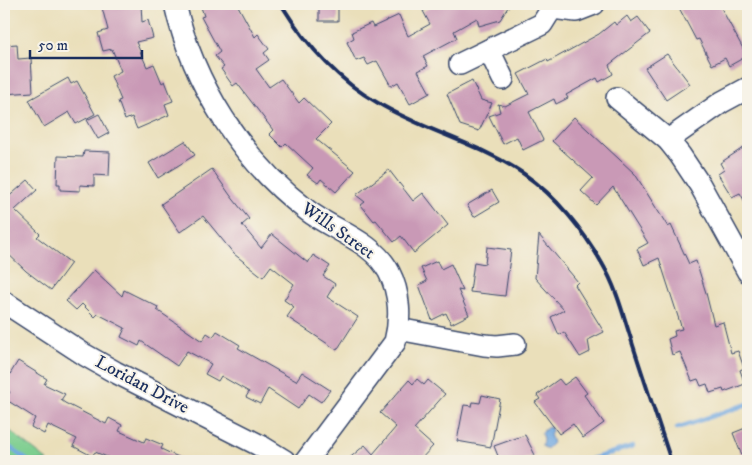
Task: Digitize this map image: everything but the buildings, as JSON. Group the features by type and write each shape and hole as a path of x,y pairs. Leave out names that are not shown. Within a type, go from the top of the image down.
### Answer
{"street":[{"name":"Wills Street","path":"176,4 189,54 212,100 234,137 275,182 298,203 328,225 365,246 378,256 389,271 397,292 399,311 395,342 306,461"},
{"path":"460,64 542,24 550,6 576,11 594,4"},
{"path":"489,50 503,79"},
{"path":"668,140 722,102 748,88"},
{"path":"617,98 668,140 680,154 700,185 748,272"},
{"name":"Loridan Drive","path":"4,302 85,355 259,445 285,461"},
{"path":"398,329 484,345 515,344"}],"green space":[{"path":"4,426 48,461 4,461"}],"water":[{"path":"548,427 552,431 550,434 553,443 547,449 542,446 543,439 541,433"}],"waterway":[{"path":"677,428 748,404"},
{"path":"4,443 28,461"},
{"path":"586,461 633,446"}],"railway":[{"path":"281,4 311,46 336,72 363,94 414,122 470,145 507,163 536,183 558,203 578,227 612,282 671,461"}]}
